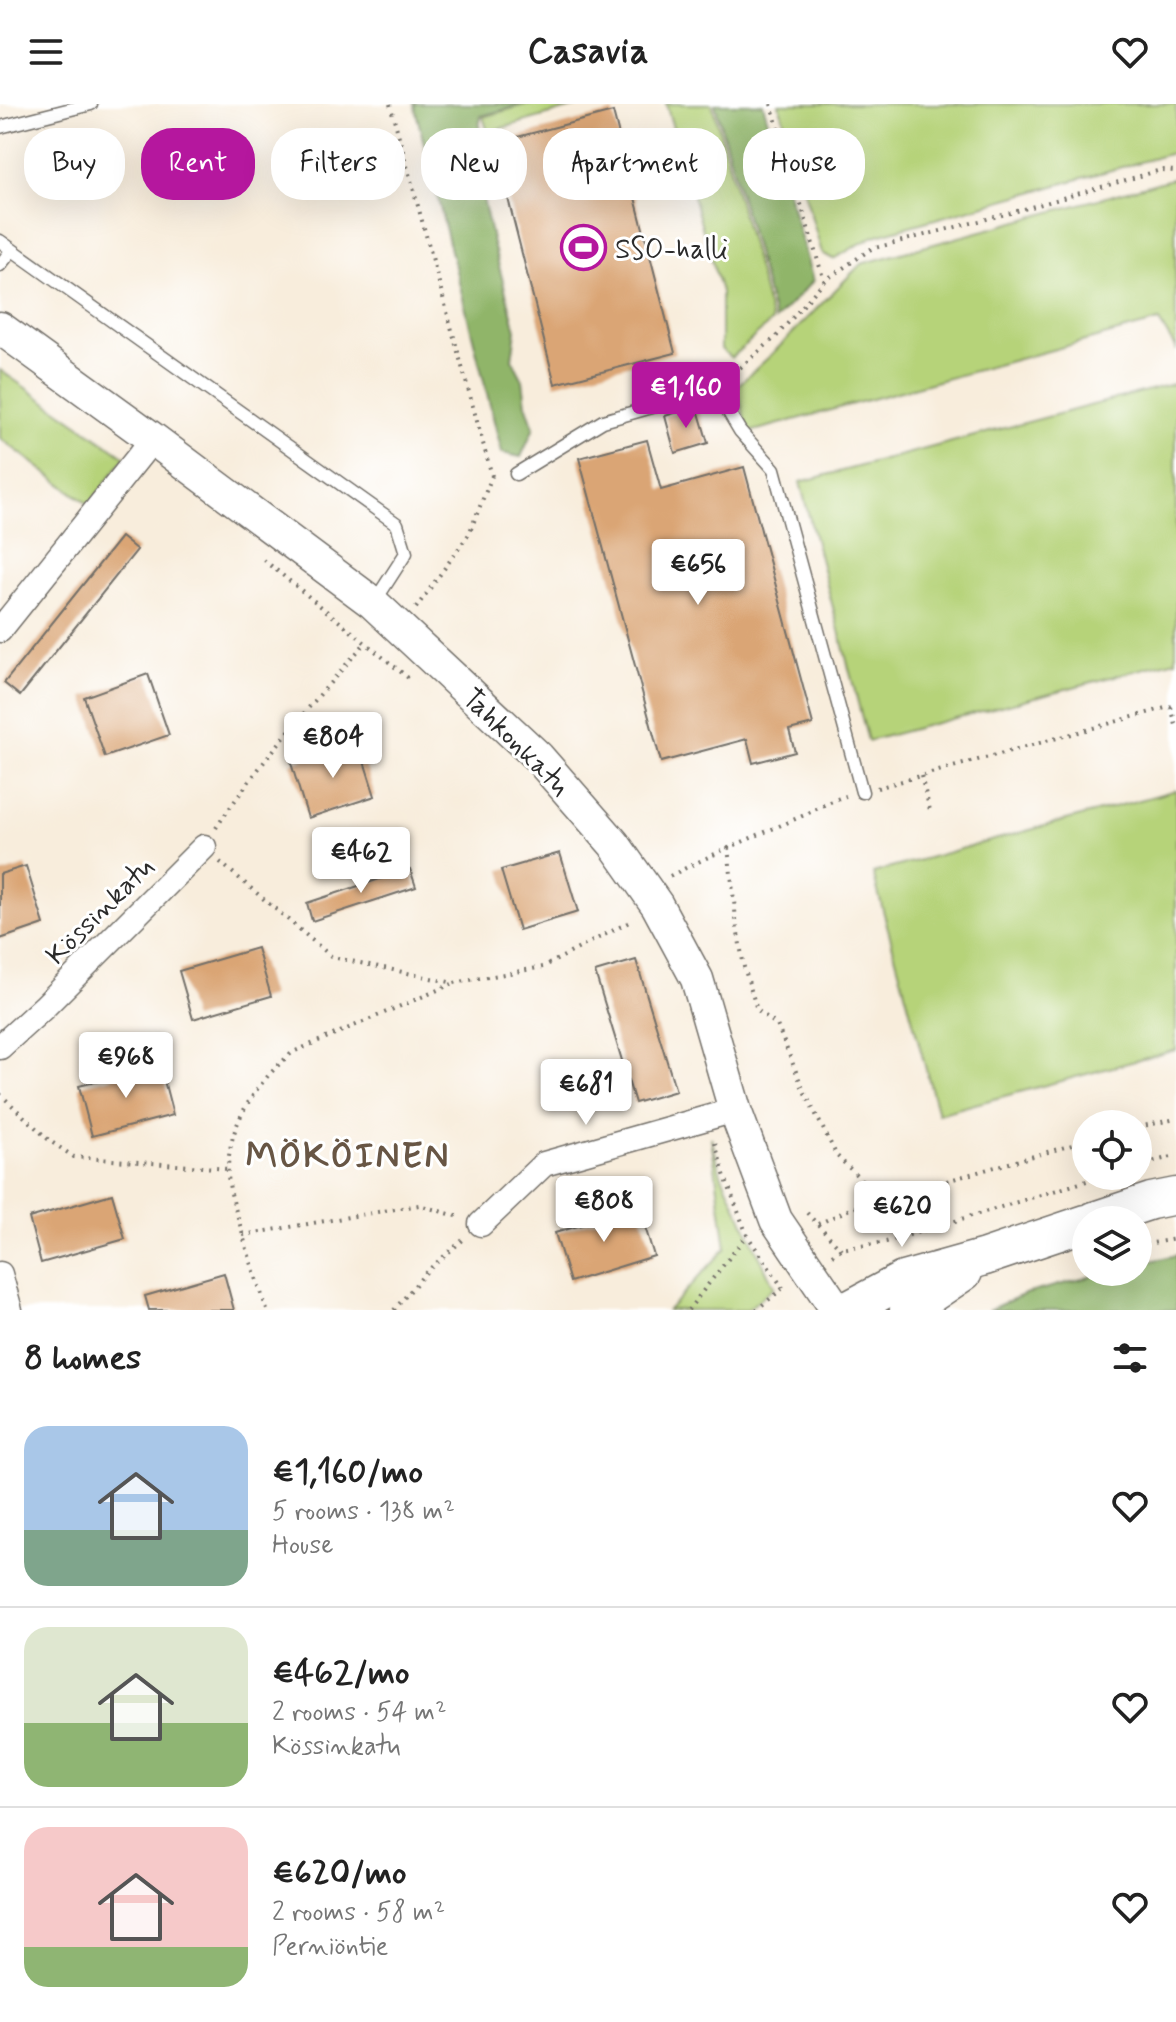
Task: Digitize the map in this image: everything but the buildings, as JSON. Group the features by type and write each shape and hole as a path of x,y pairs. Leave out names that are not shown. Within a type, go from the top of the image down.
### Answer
{"main road":[{"path":"1136,1206 1176,1196"},
{"path":"847,1310 903,1280 1072,1228"},
{"path":"908,1310 985,1257"}],"street":[{"name":"Tahkonkatu","path":"0,328 383,613 538,757 614,844 657,905 697,979 721,1113 776,1220 837,1310"},
{"path":"0,630 153,439"},
{"name":"Kössinkatu","path":"0,1047 204,847"},
{"path":"481,1224 544,1164 721,1113"},
{"path":"0,1274 10,1310"}],"lane":[{"path":"0,127 91,104"},
{"path":"0,241 397,524 406,553 383,613"},
{"path":"0,265 12,250"},
{"path":"516,474 603,421 715,389 740,431 774,469 862,792"}],"path":[{"path":"390,104 492,476 469,534 417,607 383,613 366,642 267,757 204,847 332,957 454,983"},
{"path":"771,104 824,281"},
{"path":"715,389 776,337 824,281 871,249 1161,170 1176,171"},
{"path":"492,476 516,474"},
{"path":"258,555 415,683"},
{"path":"670,876 833,800 1173,706 1176,725"},
{"path":"921,776 930,810"},
{"path":"728,847 737,928 744,967 757,1010 777,1025 804,1091 837,1156 882,1200"},
{"path":"267,1310 231,1195 228,1169 232,1137 241,1111 275,1067 293,1052 454,983 543,967 634,920"},
{"path":"0,1094 50,1141 74,1157 228,1169"},
{"path":"721,1113 724,1174 747,1235 783,1288"},
{"path":"1152,1124 1176,1119"},
{"path":"818,1224 852,1208 1072,1145"},
{"path":"1152,1162 1176,1156"},
{"path":"756,1310 841,1249 886,1242 1072,1185"},
{"path":"243,1235 419,1205 481,1224"},
{"path":"394,1310 427,1271 481,1224"},
{"path":"688,1310 747,1235"},
{"path":"1152,1243 1176,1239"}],"green space":[{"path":"414,104 524,104 481,116 479,128 421,128 421,132"},
{"path":"528,104 586,104 502,128 487,128 483,117"},
{"path":"666,104 712,104 719,128 673,128"},
{"path":"715,104 763,104 770,128 743,128 743,200 790,200 813,281 775,320 727,147 727,128 722,128"},
{"path":"779,104 1176,104 1176,152 874,236 833,259 822,253 807,200 865,200 865,128 786,128"},
{"path":"727,158 772,321 731,358 721,349 721,292 694,200 727,200"},
{"path":"1175,178 1176,349 1159,321 750,432 736,387 861,264"},
{"path":"438,200 483,200 516,330 512,359 523,380 526,404 534,428 521,457 502,453"},
{"path":"0,370 125,457 89,505 0,438"},
{"path":"1176,383 1176,660 868,741 800,482"},
{"path":"1176,790 1176,1050 938,1114 873,873"},
{"path":"711,1137 721,1174 774,1287 747,1310 668,1310 726,1248"},
{"path":"1176,1255 1176,1310 988,1310 1025,1294 1072,1282 1072,1286 1152,1286 1152,1261"}],"place":[{"name":"SSO-halli","path":"584,248"}],"district":[{"name":"MÖKÖINEN","path":"348,1154"}]}
